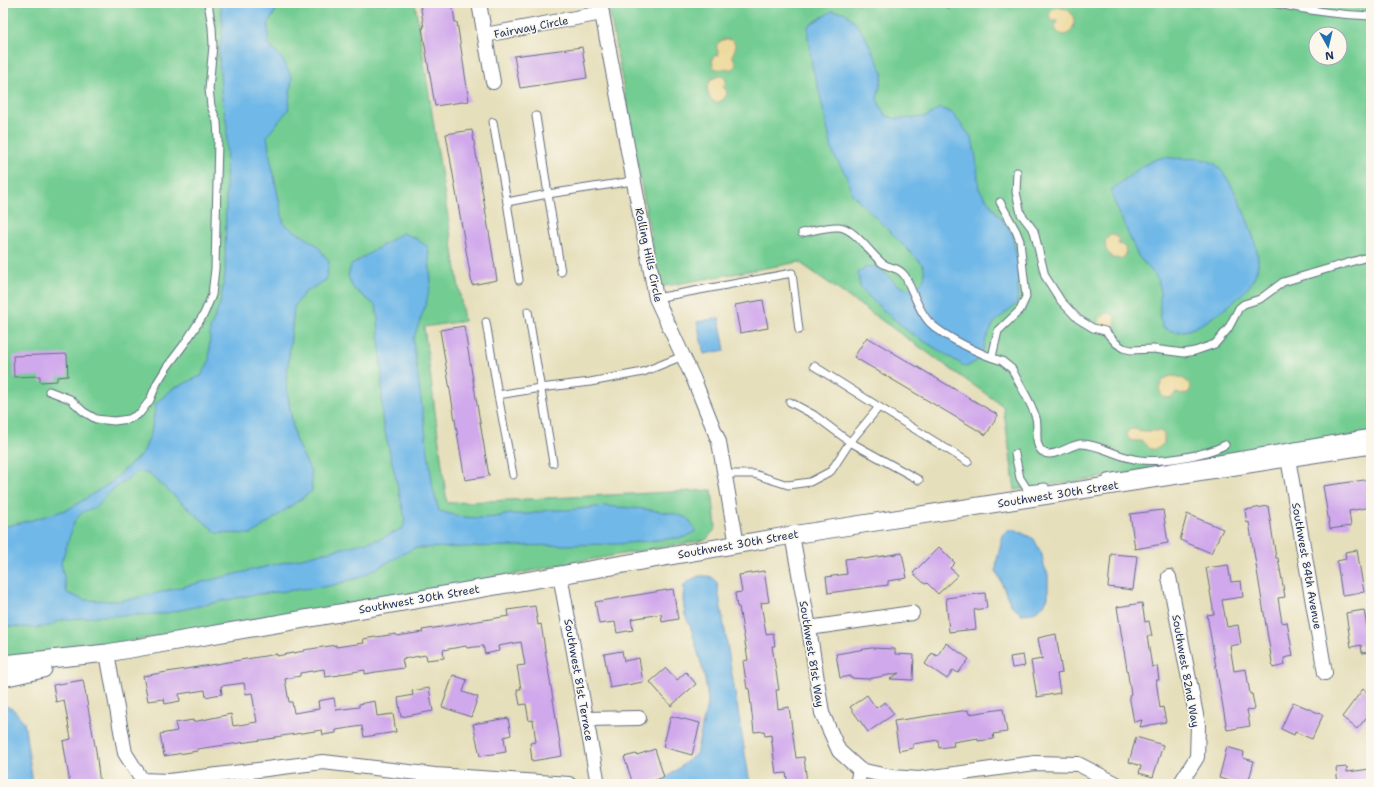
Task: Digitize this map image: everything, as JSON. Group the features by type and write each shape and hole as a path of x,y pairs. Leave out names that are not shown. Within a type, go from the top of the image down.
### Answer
{"street":[{"name":"Fairway Circle","path":"479,3 493,82"},
{"name":"Fairway Circle","path":"484,35 601,8"},
{"name":"Rolling Hills Circle","path":"601,8 656,298 694,380 719,442 737,545"},
{"name":"Southwest 30th Street","path":"3,664 107,653 792,535 1371,445"},
{"name":"Southwest 84th Avenue","path":"1288,458 1326,673"},
{"name":"Southwest 81st Way","path":"792,535 809,628 822,713 839,751 860,770"},
{"name":"Southwest 81st Terrace","path":"560,575 598,784"},
{"name":"Southwest 82nd Way","path":"1169,577 1198,725 1197,757 1180,784"},
{"path":"809,628 912,613"},
{"name":"Southwest 30th Street","path":"3,678 107,653"},
{"path":"107,653 125,753 142,780 169,781 323,762 435,775 569,784"},
{"path":"586,719 639,718"},
{"path":"857,784 860,770 892,777 919,779 1035,763 1078,764 1117,784"}],"lane":[{"path":"49,391 70,399 84,412 96,419 114,421 129,419 140,413 150,400 157,383 167,367 204,314 212,295 215,269 218,138 217,122 211,106 209,89 213,45 212,26 208,3"},
{"path":"1274,3 1308,10 1371,16"},
{"path":"536,116 561,272"},
{"path":"493,122 519,280"},
{"path":"1017,172 1016,192 1021,214 1034,232 1045,276 1061,301 1078,319 1093,328 1105,331 1116,343 1123,348 1131,350 1153,349 1184,353 1195,352 1216,344 1228,329 1239,308 1244,304 1260,299 1283,282 1371,256"},
{"path":"507,202 633,181"},
{"path":"989,356 998,332 1020,310 1026,297 1020,241 1000,202"},
{"path":"802,233 833,227 850,230 884,264 902,270 922,313 929,322 953,339 1002,361 1012,369 1033,411 1037,425 1037,442 1044,454 1055,453 1081,444 1135,460 1153,460 1178,458 1210,452 1225,445"},
{"path":"656,298 792,273 799,330"},
{"path":"528,311 553,463"},
{"path":"486,322 512,475"},
{"path":"498,395 590,382 643,372 683,356"},
{"path":"814,366 968,462"},
{"path":"790,402 814,415 850,442 919,480"},
{"path":"724,474 754,474 788,485 810,482 831,471 850,442 879,407"},
{"path":"1014,454 1020,478 1027,490 1084,483 1119,475 1371,433"}],"green space":[{"path":"3,3 415,3 464,321 424,327 447,503 712,490 716,528 706,540 570,563 445,589 70,651 3,659"},
{"path":"608,3 1371,3 1371,433 1119,475 1015,490 1003,406 799,262 660,287"}],"sand":[{"path":"1054,8 1064,8 1070,12 1073,17 1074,23 1072,29 1068,33 1063,35 1057,32 1055,27 1057,21 1052,21 1049,17 1050,12"},
{"path":"725,39 732,40 735,44 735,49 732,55 736,66 732,69 717,69 713,66 712,59 714,56 719,55 717,44"},
{"path":"720,76 724,77 726,80 723,87 727,94 723,100 716,103 710,99 707,88 711,79"},
{"path":"1110,235 1117,236 1119,240 1118,244 1125,247 1126,255 1121,259 1112,258 1106,250 1105,241"},
{"path":"1108,313 1112,313 1115,318 1115,325 1113,328 1101,326 1099,324 1100,318"},
{"path":"1172,376 1181,378 1190,385 1191,388 1188,393 1181,395 1176,392 1172,397 1168,398 1162,396 1159,389 1161,384 1165,379"},
{"path":"1132,429 1160,431 1164,434 1164,443 1155,449 1152,449 1147,447 1142,441 1132,441 1128,438 1127,433"}],"water":[{"path":"220,3 280,3 268,24 269,45 283,60 292,78 288,110 267,136 270,157 284,224 317,245 329,262 326,280 304,293 294,307 286,384 295,439 311,472 312,491 252,534 217,533 149,474 138,471 105,496 100,504 93,509 84,511 75,520 61,563 67,593 85,600 116,601 132,599 380,539 403,528 405,518 382,419 382,379 376,306 353,288 348,276 351,265 402,233 415,238 428,247 431,282 426,304 413,340 433,489 439,511 462,517 479,518 511,514 530,514 549,510 568,510 605,506 645,509 676,514 687,518 696,531 686,537 618,544 414,548 361,577 330,586 251,595 162,614 101,616 61,620 49,626 35,628 3,626 3,527 69,509 110,483 143,453 151,433 156,403 174,388 201,376 209,362 210,329 220,304 225,275 227,126 221,93 219,54 223,26"},
{"path":"832,11 844,12 853,20 865,36 883,73 877,99 885,115 896,119 926,117 940,108 952,113 972,138 976,158 979,189 1012,233 1019,269 1017,303 994,323 985,341 980,359 966,367 909,332 875,303 860,287 858,273 867,267 880,269 900,286 906,288 912,288 919,285 923,281 924,270 923,265 852,194 846,175 833,154 813,70 808,37 808,26"},
{"path":"1166,157 1202,159 1213,163 1220,169 1228,180 1243,209 1254,241 1258,264 1255,275 1249,286 1225,309 1191,329 1178,332 1163,328 1160,319 1160,287 1156,276 1138,256 1112,196 1112,189 1144,165"},
{"path":"719,318 725,350 704,354 697,322"},
{"path":"1009,530 1016,530 1034,539 1042,555 1044,566 1048,574 1048,597 1044,605 1033,613 1022,614 1016,610 1010,603 996,570 1003,535"},
{"path":"699,576 712,577 717,583 750,784 659,784 696,754 708,700 703,670 691,628 685,615 683,600 684,586 688,581"},
{"path":"3,704 14,710 24,722 33,784 3,784"}],"building":[{"path":"420,3 452,3 455,22 457,22 469,101 435,106 422,28 424,28"},
{"path":"582,47 587,78 520,88 514,56"},
{"path":"472,130 497,280 472,285 446,134"},
{"path":"763,300 768,328 740,333 735,305"},
{"path":"464,326 489,476 465,480 440,330"},
{"path":"867,337 998,415 986,435 854,357"},
{"path":"67,354 68,376 57,377 57,381 40,382 40,376 14,377 13,356"},
{"path":"1371,479 1371,507 1349,511 1351,526 1330,529 1323,486"},
{"path":"1268,506 1276,558 1278,558 1285,597 1278,598 1282,623 1287,622 1293,656 1284,658 1285,665 1273,668 1249,522 1247,523 1245,510"},
{"path":"1163,510 1168,543 1135,549 1130,514"},
{"path":"1187,514 1223,529 1211,553 1180,540"},
{"path":"939,547 955,563 950,568 958,575 938,594 927,583 925,584 913,573"},
{"path":"1357,550 1364,592 1342,595 1337,561 1346,559 1345,552"},
{"path":"902,553 907,578 888,581 888,585 828,593 826,577 847,574 845,559 863,557 864,559"},
{"path":"1111,554 1137,556 1133,590 1108,587"},
{"path":"1228,565 1231,582 1241,581 1243,597 1222,600 1227,627 1238,625 1241,644 1230,646 1234,671 1246,669 1250,694 1252,694 1255,709 1247,710 1250,726 1227,730 1207,615 1214,614 1206,568"},
{"path":"764,571 769,602 761,603 766,634 773,633 775,646 772,646 779,690 776,690 778,709 789,707 796,758 804,757 807,784 788,784 786,773 776,774 771,735 765,736 764,731 754,732 749,688 747,689 743,661 748,660 739,607 737,607 735,593 742,592 739,575"},
{"path":"673,589 678,619 662,622 661,614 631,619 633,630 617,633 615,622 599,624 595,602"},
{"path":"985,593 987,608 974,610 976,629 949,632 946,598"},
{"path":"1142,603 1145,622 1149,621 1152,636 1147,636 1152,667 1157,666 1159,680 1156,680 1160,708 1163,707 1166,722 1140,727 1142,720 1134,722 1117,607"},
{"path":"535,606 538,625 541,624 562,756 532,761 530,743 536,742 533,720 529,721 526,704 520,705 517,689 521,689 517,666 525,665 521,642 498,646 499,651 485,654 483,646 467,648 466,646 443,650 444,658 427,660 426,655 402,659 404,668 365,674 365,670 325,677 324,669 300,673 300,676 285,679 289,702 292,702 294,713 319,709 318,701 334,698 336,710 359,707 359,704 375,701 377,716 393,714 396,732 364,737 362,726 336,730 336,733 323,735 322,730 197,749 198,751 164,756 160,734 177,731 175,723 193,720 193,722 231,714 233,726 257,722 252,693 246,694 244,683 221,686 222,694 206,697 205,690 179,694 180,701 165,704 164,699 148,701 143,676 277,654 277,656 336,645 336,647 364,643 363,639 423,632 422,630 509,616 508,610"},
{"path":"1364,610 1367,627 1371,627 1371,652 1362,653 1361,645 1351,647 1346,613"},
{"path":"1056,634 1062,673 1057,674 1060,693 1037,697 1031,661 1042,659 1038,638"},
{"path":"946,643 969,659 958,673 953,670 947,679 925,664 932,653 937,656"},
{"path":"871,648 895,649 895,654 914,655 913,680 890,679 899,673 868,679 850,678 850,676 840,678 836,654"},
{"path":"622,651 624,661 639,658 643,682 610,688 604,654"},
{"path":"1023,655 1025,666 1012,668 1010,657"},
{"path":"666,668 677,680 686,672 696,684 671,706 650,682"},
{"path":"453,675 467,680 463,692 478,697 471,717 442,707"},
{"path":"83,680 96,751 100,784 70,784 63,741 71,739 64,700 56,702 53,685"},
{"path":"429,688 433,711 401,717 398,698 413,695 412,691"},
{"path":"1363,689 1371,696 1371,712 1357,729 1342,717"},
{"path":"867,695 876,708 885,702 894,714 868,732 850,707"},
{"path":"1293,702 1323,715 1312,739 1295,732 1294,735 1281,729"},
{"path":"1003,709 1007,732 993,734 994,739 978,741 978,738 953,742 954,746 939,748 938,740 913,744 913,748 899,751 894,721 968,710 969,714"},
{"path":"671,716 700,723 692,755 663,747"},
{"path":"508,718 511,735 504,737 506,752 480,756 473,724"},
{"path":"1136,737 1163,745 1153,777 1139,773 1141,766 1129,762"},
{"path":"1227,747 1244,752 1243,758 1254,761 1248,784 1242,784 1219,778"},
{"path":"655,749 664,777 652,781 652,784 633,784 624,757 637,755"},
{"path":"1347,767 1347,772 1371,769 1371,781 1338,784 1336,768"}]}
